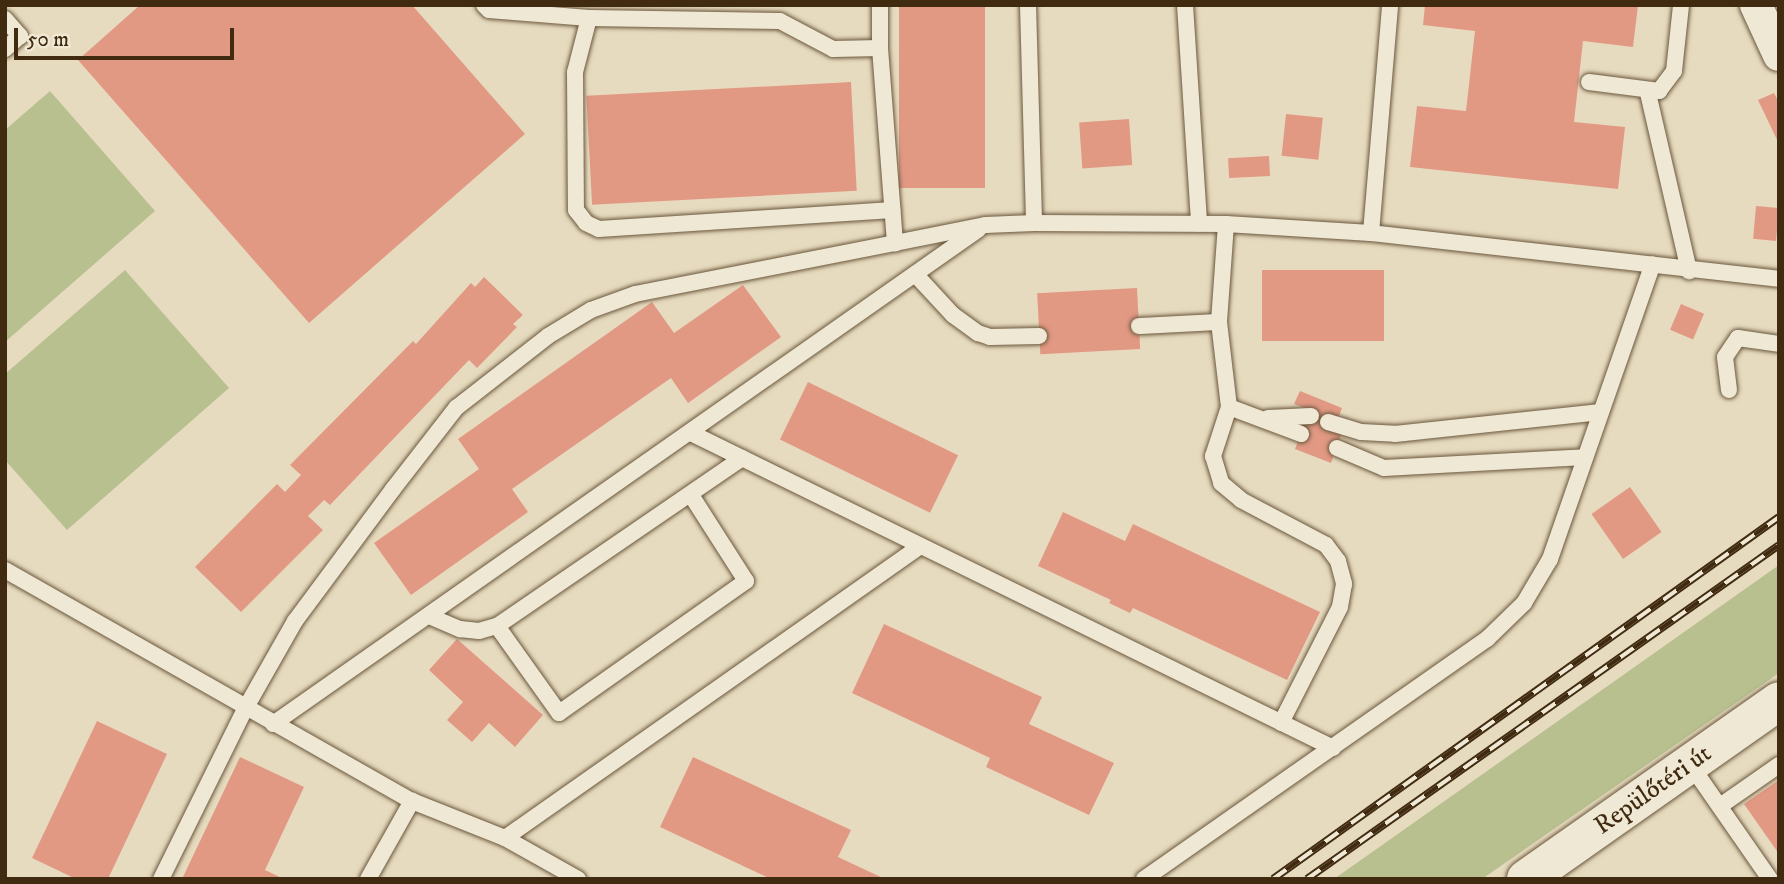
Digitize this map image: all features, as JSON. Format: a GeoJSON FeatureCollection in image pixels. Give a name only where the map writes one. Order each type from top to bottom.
{"type":"FeatureCollection","features":[{"type":"Feature","properties":{"kind":"street"},"geometry":{"type":"LineString","coordinates":[[1756,5],[1776,42]]}},
{"type":"Feature","properties":{"kind":"street","name":"Repülőtéri út"},"geometry":{"type":"LineString","coordinates":[[1526,879],[1779,701]]}},
{"type":"Feature","properties":{"kind":"lane"},"geometry":{"type":"LineString","coordinates":[[484,5],[489,10],[589,18],[780,21],[833,50],[880,48]]}},
{"type":"Feature","properties":{"kind":"lane"},"geometry":{"type":"LineString","coordinates":[[880,5],[880,48],[895,243]]}},
{"type":"Feature","properties":{"kind":"lane"},"geometry":{"type":"LineString","coordinates":[[1028,5],[1034,223]]}},
{"type":"Feature","properties":{"kind":"lane"},"geometry":{"type":"LineString","coordinates":[[1185,5],[1199,224]]}},
{"type":"Feature","properties":{"kind":"lane"},"geometry":{"type":"LineString","coordinates":[[1371,233],[1390,5]]}},
{"type":"Feature","properties":{"kind":"lane"},"geometry":{"type":"LineString","coordinates":[[1589,82],[1648,93],[1659,90],[1674,71],[1681,5]]}},
{"type":"Feature","properties":{"kind":"lane"},"geometry":{"type":"LineString","coordinates":[[589,18],[575,72],[576,210],[586,223],[599,229],[892,210]]}},
{"type":"Feature","properties":{"kind":"lane"},"geometry":{"type":"LineString","coordinates":[[5,19],[20,36],[5,49]]}},
{"type":"Feature","properties":{"kind":"lane"},"geometry":{"type":"LineString","coordinates":[[1648,93],[1689,271]]}},
{"type":"Feature","properties":{"kind":"lane"},"geometry":{"type":"LineString","coordinates":[[161,879],[245,709],[295,621],[456,408],[548,336],[591,310],[635,294],[985,225],[1034,223],[1226,223],[1371,233],[1653,264],[1689,271],[1779,279]]}},
{"type":"Feature","properties":{"kind":"lane"},"geometry":{"type":"LineString","coordinates":[[1226,223],[1219,322],[1229,407],[1213,456],[1221,483],[1241,500],[1326,545],[1338,561],[1344,584],[1340,607],[1282,723]]}},
{"type":"Feature","properties":{"kind":"lane"},"geometry":{"type":"LineString","coordinates":[[273,724],[693,433],[985,225]]}},
{"type":"Feature","properties":{"kind":"lane"},"geometry":{"type":"LineString","coordinates":[[1143,879],[1487,639],[1524,603],[1550,559],[1653,264]]}},
{"type":"Feature","properties":{"kind":"lane"},"geometry":{"type":"LineString","coordinates":[[915,274],[953,315],[978,333],[1011,338],[1039,336]]}},
{"type":"Feature","properties":{"kind":"lane"},"geometry":{"type":"LineString","coordinates":[[1139,326],[1219,322]]}},
{"type":"Feature","properties":{"kind":"lane"},"geometry":{"type":"LineString","coordinates":[[1729,390],[1725,357],[1738,338],[1779,344]]}},
{"type":"Feature","properties":{"kind":"lane"},"geometry":{"type":"LineString","coordinates":[[1229,407],[1301,434]]}},
{"type":"Feature","properties":{"kind":"lane"},"geometry":{"type":"LineString","coordinates":[[1328,422],[1372,433],[1601,412]]}},
{"type":"Feature","properties":{"kind":"lane"},"geometry":{"type":"LineString","coordinates":[[1260,419],[1311,416]]}},
{"type":"Feature","properties":{"kind":"lane"},"geometry":{"type":"LineString","coordinates":[[693,433],[919,547],[1333,748]]}},
{"type":"Feature","properties":{"kind":"lane"},"geometry":{"type":"LineString","coordinates":[[1363,459],[1372,433]]}},
{"type":"Feature","properties":{"kind":"lane"},"geometry":{"type":"LineString","coordinates":[[1337,448],[1384,468],[1585,457]]}},
{"type":"Feature","properties":{"kind":"lane"},"geometry":{"type":"LineString","coordinates":[[429,616],[460,629],[479,631],[497,626],[742,458]]}},
{"type":"Feature","properties":{"kind":"lane"},"geometry":{"type":"LineString","coordinates":[[497,626],[559,713],[747,581],[691,495]]}},
{"type":"Feature","properties":{"kind":"lane"},"geometry":{"type":"LineString","coordinates":[[505,838],[919,547]]}},
{"type":"Feature","properties":{"kind":"lane"},"geometry":{"type":"LineString","coordinates":[[5,570],[245,709],[412,801],[505,838],[579,879]]}},
{"type":"Feature","properties":{"kind":"lane"},"geometry":{"type":"LineString","coordinates":[[1690,764],[1770,879]]}},
{"type":"Feature","properties":{"kind":"lane"},"geometry":{"type":"LineString","coordinates":[[1720,806],[1779,765]]}},
{"type":"Feature","properties":{"kind":"lane"},"geometry":{"type":"LineString","coordinates":[[368,879],[412,801]]}},
{"type":"Feature","properties":{"kind":"green space"},"geometry":{"type":"Polygon","coordinates":[[[50,91],[155,211],[5,342],[5,130],[50,91]]]}},
{"type":"Feature","properties":{"kind":"green space"},"geometry":{"type":"Polygon","coordinates":[[[125,270],[229,388],[67,530],[5,460],[5,374],[125,270]]]}},
{"type":"Feature","properties":{"kind":"green space"},"geometry":{"type":"Polygon","coordinates":[[[1779,565],[1779,673],[1482,879],[1334,879],[1779,565]]]}},
{"type":"Feature","properties":{"kind":"building"},"geometry":{"type":"Polygon","coordinates":[[[140,5],[412,5],[525,134],[309,323],[78,60],[140,5]]]}},
{"type":"Feature","properties":{"kind":"building"},"geometry":{"type":"Polygon","coordinates":[[[899,5],[985,5],[985,188],[899,188],[899,5]]]}},
{"type":"Feature","properties":{"kind":"building"},"geometry":{"type":"Polygon","coordinates":[[[1425,5],[1638,5],[1633,47],[1583,41],[1574,122],[1625,127],[1618,189],[1410,167],[1417,106],[1466,111],[1475,31],[1423,25],[1425,5]]]}},
{"type":"Feature","properties":{"kind":"building"},"geometry":{"type":"Polygon","coordinates":[[[851,82],[857,191],[592,205],[586,96],[851,82]]]}},
{"type":"Feature","properties":{"kind":"building"},"geometry":{"type":"Polygon","coordinates":[[[1774,93],[1779,103],[1779,144],[1758,100],[1774,93]]]}},
{"type":"Feature","properties":{"kind":"building"},"geometry":{"type":"Polygon","coordinates":[[[1286,114],[1323,118],[1318,160],[1282,156],[1286,114]]]}},
{"type":"Feature","properties":{"kind":"building"},"geometry":{"type":"Polygon","coordinates":[[[1129,119],[1132,165],[1082,168],[1079,122],[1129,119]]]}},
{"type":"Feature","properties":{"kind":"building"},"geometry":{"type":"Polygon","coordinates":[[[1269,156],[1270,176],[1229,178],[1228,158],[1269,156]]]}},
{"type":"Feature","properties":{"kind":"building"},"geometry":{"type":"Polygon","coordinates":[[[1756,206],[1779,208],[1776,241],[1753,239],[1756,206]]]}},
{"type":"Feature","properties":{"kind":"building"},"geometry":{"type":"Polygon","coordinates":[[[1262,270],[1384,270],[1384,341],[1262,341],[1262,270]]]}},
{"type":"Feature","properties":{"kind":"building"},"geometry":{"type":"Polygon","coordinates":[[[484,277],[523,315],[513,324],[517,327],[477,368],[469,360],[330,505],[324,500],[308,516],[323,530],[241,612],[195,567],[277,484],[285,492],[301,475],[290,465],[413,341],[416,344],[471,283],[475,287],[484,277]]]}},
{"type":"Feature","properties":{"kind":"building"},"geometry":{"type":"Polygon","coordinates":[[[743,285],[781,337],[688,403],[671,378],[512,489],[528,512],[411,595],[374,543],[479,469],[458,439],[652,302],[674,333],[743,285]]]}},
{"type":"Feature","properties":{"kind":"building"},"geometry":{"type":"Polygon","coordinates":[[[1137,288],[1140,349],[1040,354],[1037,293],[1137,288]]]}},
{"type":"Feature","properties":{"kind":"building"},"geometry":{"type":"Polygon","coordinates":[[[1681,304],[1704,314],[1693,340],[1670,330],[1681,304]]]}},
{"type":"Feature","properties":{"kind":"building"},"geometry":{"type":"Polygon","coordinates":[[[808,382],[958,455],[930,513],[780,440],[808,382]]]}},
{"type":"Feature","properties":{"kind":"building"},"geometry":{"type":"Polygon","coordinates":[[[1300,391],[1342,408],[1337,421],[1342,433],[1331,463],[1295,449],[1307,420],[1316,412],[1294,404],[1300,391]]]}},
{"type":"Feature","properties":{"kind":"building"},"geometry":{"type":"Polygon","coordinates":[[[1630,487],[1662,532],[1623,559],[1591,514],[1630,487]]]}},
{"type":"Feature","properties":{"kind":"building"},"geometry":{"type":"Polygon","coordinates":[[[1063,512],[1125,541],[1133,524],[1320,612],[1287,680],[1133,608],[1130,613],[1109,603],[1111,600],[1038,566],[1063,512]]]}},
{"type":"Feature","properties":{"kind":"building"},"geometry":{"type":"Polygon","coordinates":[[[884,624],[1042,697],[1029,724],[1114,763],[1089,815],[986,767],[990,758],[852,693],[884,624]]]}},
{"type":"Feature","properties":{"kind":"building"},"geometry":{"type":"Polygon","coordinates":[[[457,639],[543,715],[515,747],[489,723],[472,742],[447,720],[463,702],[429,670],[457,639]]]}},
{"type":"Feature","properties":{"kind":"building"},"geometry":{"type":"Polygon","coordinates":[[[97,721],[167,754],[108,879],[76,879],[32,858],[97,721]]]}},
{"type":"Feature","properties":{"kind":"building"},"geometry":{"type":"Polygon","coordinates":[[[240,757],[304,787],[265,870],[284,879],[182,879],[240,757]]]}},
{"type":"Feature","properties":{"kind":"building"},"geometry":{"type":"Polygon","coordinates":[[[693,757],[851,830],[838,857],[885,879],[771,879],[660,827],[693,757]]]}},
{"type":"Feature","properties":{"kind":"building"},"geometry":{"type":"Polygon","coordinates":[[[1779,780],[1779,854],[1744,804],[1779,780]]]}},
{"type":"Feature","properties":{"kind":"railway"},"geometry":{"type":"LineString","coordinates":[[1273,879],[1779,517]]}},
{"type":"Feature","properties":{"kind":"railway"},"geometry":{"type":"LineString","coordinates":[[1307,879],[1779,545]]}}]}
